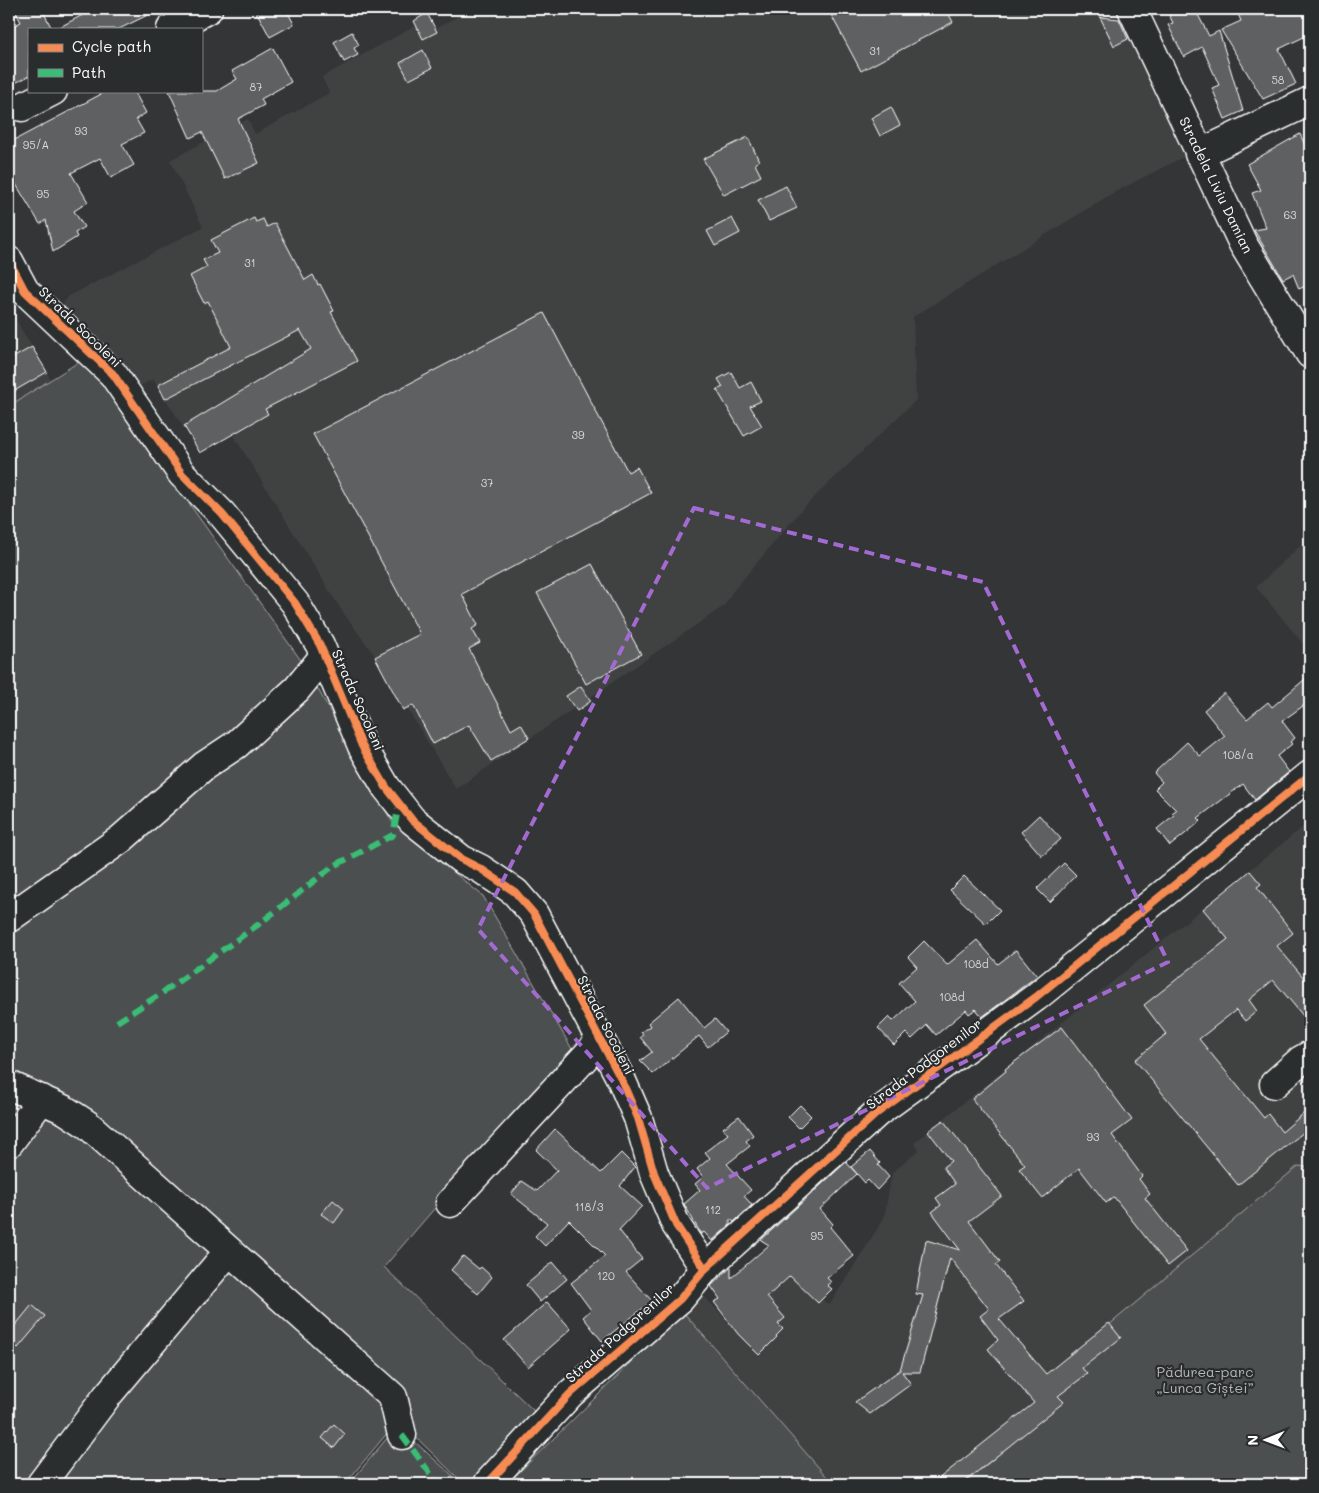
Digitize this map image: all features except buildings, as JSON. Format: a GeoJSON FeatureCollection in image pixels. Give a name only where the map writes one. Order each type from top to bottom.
{"type":"FeatureCollection","features":[{"type":"Feature","properties":{"kind":"street"},"geometry":{"type":"LineString","coordinates":[[173,28],[208,9]]}},
{"type":"Feature","properties":{"kind":"street","name":"Stradela Liviu Damian"},"geometry":{"type":"LineString","coordinates":[[1132,9],[1243,244],[1310,354]]}},
{"type":"Feature","properties":{"kind":"street"},"geometry":{"type":"LineString","coordinates":[[22,107],[51,92]]}},
{"type":"Feature","properties":{"kind":"street"},"geometry":{"type":"LineString","coordinates":[[1199,154],[1310,101]]}},
{"type":"Feature","properties":{"kind":"street","name":"Strada Socoleni"},"geometry":{"type":"LineString","coordinates":[[9,261],[25,291],[112,374],[182,474],[222,514],[278,580],[309,623],[362,746],[386,787],[412,820],[461,859],[481,869],[515,892],[534,914],[638,1118],[654,1173],[676,1225],[705,1269]]}},
{"type":"Feature","properties":{"kind":"street"},"geometry":{"type":"LineString","coordinates":[[9,918],[114,844],[204,766],[236,744],[297,689],[324,656]]}},
{"type":"Feature","properties":{"kind":"street","name":"Strada Podgorenilor"},"geometry":{"type":"LineString","coordinates":[[489,1482],[570,1394],[680,1299],[705,1269],[877,1113],[1036,997],[1310,775]]}},
{"type":"Feature","properties":{"kind":"street"},"geometry":{"type":"LineString","coordinates":[[450,1203],[600,1041]]}},
{"type":"Feature","properties":{"kind":"street"},"geometry":{"type":"LineString","coordinates":[[1274,1084],[1301,1060],[1310,1055]]}},
{"type":"Feature","properties":{"kind":"street"},"geometry":{"type":"LineString","coordinates":[[9,1085],[65,1110],[88,1125],[392,1397],[402,1435]]}},
{"type":"Feature","properties":{"kind":"street"},"geometry":{"type":"LineString","coordinates":[[9,1143],[42,1099]]}},
{"type":"Feature","properties":{"kind":"street"},"geometry":{"type":"LineString","coordinates":[[41,1484],[106,1396],[229,1251]]}},
{"type":"Feature","properties":{"kind":"highlighted area"},"geometry":{"type":"Polygon","coordinates":[[[694,508],[983,582],[1168,962],[707,1188],[478,929],[694,508]]]}},
{"type":"Feature","properties":{"kind":"shaded area"},"geometry":{"type":"Polygon","coordinates":[[[472,9],[1097,9],[1100,18],[1121,21],[1189,154],[1113,193],[913,317],[916,400],[803,508],[733,591],[724,606],[456,789],[376,657],[342,611],[232,433],[198,450],[153,379],[135,389],[65,311],[63,303],[69,296],[203,227],[170,160],[248,119],[255,134],[329,93],[322,77],[417,25],[423,35],[472,9]]]}},
{"type":"Feature","properties":{"kind":"shaded area"},"geometry":{"type":"Polygon","coordinates":[[[9,308],[51,380],[9,406],[9,308]]]}},
{"type":"Feature","properties":{"kind":"shaded area"},"geometry":{"type":"Polygon","coordinates":[[[1310,537],[1310,652],[1256,587],[1310,537]]]}},
{"type":"Feature","properties":{"kind":"shaded area"},"geometry":{"type":"Polygon","coordinates":[[[1310,821],[1310,1163],[1306,1167],[1298,1166],[1061,1401],[964,1484],[833,1484],[683,1312],[702,1294],[758,1355],[783,1330],[779,1324],[783,1317],[763,1291],[791,1268],[829,1306],[884,1218],[892,1173],[919,1150],[914,1143],[1310,821]]]}},
{"type":"Feature","properties":{"kind":"green space"},"geometry":{"type":"Polygon","coordinates":[[[85,358],[305,666],[392,822],[483,896],[572,1049],[384,1267],[534,1411],[483,1477],[464,1484],[398,1420],[345,1484],[9,1484],[9,406],[85,358]]]}},
{"type":"Feature","properties":{"kind":"green space","name":"Pădurea-parc „Lunca Gîștei”"},"geometry":{"type":"Polygon","coordinates":[[[1298,1166],[1306,1167],[1303,1169],[1310,1176],[1310,1484],[964,1484],[1061,1401],[1045,1379],[1298,1166]]]}},
{"type":"Feature","properties":{"kind":"green space"},"geometry":{"type":"Polygon","coordinates":[[[683,1312],[833,1484],[507,1484],[683,1312]]]}},
{"type":"Feature","properties":{"kind":"green space"},"geometry":{"type":"Polygon","coordinates":[[[397,1426],[462,1484],[349,1484],[397,1426]]]}},
{"type":"Feature","properties":{"kind":"marked path"},"geometry":{"type":"LineString","coordinates":[[117,1022],[162,993],[259,924],[332,867],[393,835],[399,804]]}},
{"type":"Feature","properties":{"kind":"marked path"},"geometry":{"type":"LineString","coordinates":[[402,1435],[438,1484]]}},
{"type":"Feature","properties":{"kind":"cycle path"},"geometry":{"type":"LineString","coordinates":[[9,261],[25,291],[113,374],[182,474],[222,514],[295,603],[320,645],[362,746],[386,787],[412,820],[461,859],[481,869],[515,892],[534,914],[621,1079],[638,1118],[654,1173],[676,1225],[705,1269]]}},
{"type":"Feature","properties":{"kind":"cycle path"},"geometry":{"type":"LineString","coordinates":[[489,1482],[570,1394],[680,1299],[705,1269],[877,1113],[1036,997],[1310,775]]}}]}
